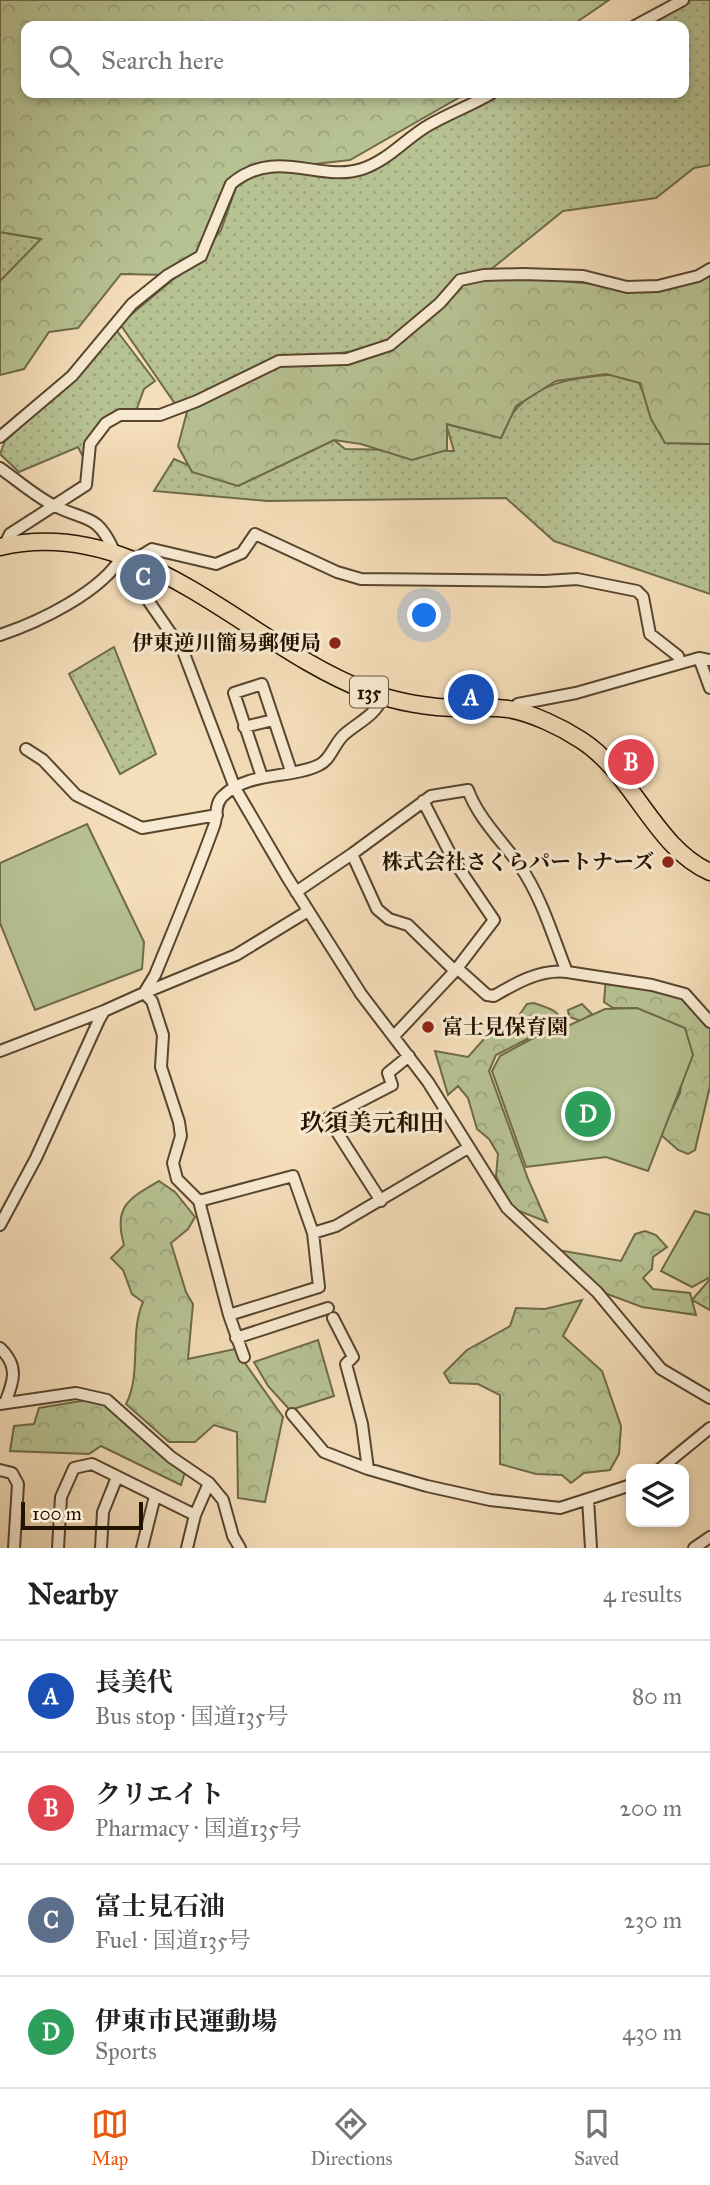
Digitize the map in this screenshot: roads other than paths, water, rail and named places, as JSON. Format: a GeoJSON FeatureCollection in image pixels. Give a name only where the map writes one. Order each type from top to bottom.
{"type":"FeatureCollection","features":[{"type":"Feature","properties":{"kind":"highway","name":"135"},"geometry":{"type":"LineString","coordinates":[[2,547],[68,544],[123,555],[325,670],[383,697],[458,708],[511,709],[564,730],[584,742],[632,790],[687,859],[710,872]]}},
{"type":"Feature","properties":{"kind":"street"},"geometry":{"type":"LineString","coordinates":[[644,21],[683,0]]}},
{"type":"Feature","properties":{"kind":"street"},"geometry":{"type":"LineString","coordinates":[[0,437],[72,376],[111,325],[132,304],[168,275],[201,256],[231,184],[240,176],[272,166],[360,170],[399,150],[427,126],[484,98]]}},
{"type":"Feature","properties":{"kind":"street"},"geometry":{"type":"LineString","coordinates":[[2,547],[10,534],[86,485],[90,444],[106,423],[120,415],[160,415],[197,401],[279,361],[347,359],[390,345],[440,303],[460,280],[484,275],[571,275],[639,287],[698,276],[710,269]]}},
{"type":"Feature","properties":{"kind":"street"},"geometry":{"type":"LineString","coordinates":[[1,467],[53,506],[95,522],[123,555],[123,564],[183,651],[235,788],[296,892],[361,994],[409,1056],[507,1208],[597,1292],[661,1369],[710,1398]]}},
{"type":"Feature","properties":{"kind":"street"},"geometry":{"type":"LineString","coordinates":[[123,555],[152,549],[216,564],[242,553],[256,534],[337,572],[361,579],[577,579],[637,591],[643,597],[650,634],[678,656],[680,663]]}},
{"type":"Feature","properties":{"kind":"street"},"geometry":{"type":"LineString","coordinates":[[0,635],[40,621],[115,570],[123,555]]}},
{"type":"Feature","properties":{"kind":"street"},"geometry":{"type":"LineString","coordinates":[[511,709],[518,704],[576,693],[680,663],[704,659],[710,688]]}},
{"type":"Feature","properties":{"kind":"street"},"geometry":{"type":"LineString","coordinates":[[262,777],[234,693],[262,684],[291,771]]}},
{"type":"Feature","properties":{"kind":"street"},"geometry":{"type":"LineString","coordinates":[[144,993],[155,975],[216,815],[217,804],[223,796],[262,777],[318,766],[328,758],[346,733],[376,712],[383,697]]}},
{"type":"Feature","properties":{"kind":"street"},"geometry":{"type":"LineString","coordinates":[[244,727],[273,720]]}},
{"type":"Feature","properties":{"kind":"street"},"geometry":{"type":"LineString","coordinates":[[26,749],[43,760],[76,794],[142,828],[216,815]]}},
{"type":"Feature","properties":{"kind":"street"},"geometry":{"type":"LineString","coordinates":[[296,892],[431,796],[467,790],[478,811],[521,867],[536,893],[567,972]]}},
{"type":"Feature","properties":{"kind":"street"},"geometry":{"type":"LineString","coordinates":[[394,1036],[456,969],[494,920],[454,862],[423,801]]}},
{"type":"Feature","properties":{"kind":"street"},"geometry":{"type":"LineString","coordinates":[[352,854],[377,909],[389,919],[408,925],[487,995],[494,996],[539,974],[567,972],[652,985],[685,994],[710,1022]]}},
{"type":"Feature","properties":{"kind":"street"},"geometry":{"type":"LineString","coordinates":[[0,1051],[104,1011],[236,955],[308,911]]}},
{"type":"Feature","properties":{"kind":"street"},"geometry":{"type":"LineString","coordinates":[[144,993],[152,1001],[163,1035],[161,1067],[179,1122],[181,1136],[173,1163],[177,1179],[199,1201],[229,1315],[244,1357]]}},
{"type":"Feature","properties":{"kind":"street"},"geometry":{"type":"LineString","coordinates":[[1,1221],[36,1158],[104,1011]]}},
{"type":"Feature","properties":{"kind":"street"},"geometry":{"type":"LineString","coordinates":[[381,1201],[328,1118],[392,1085],[388,1073],[409,1056]]}},
{"type":"Feature","properties":{"kind":"street"},"geometry":{"type":"LineString","coordinates":[[313,1233],[336,1226],[468,1148]]}},
{"type":"Feature","properties":{"kind":"street"},"geometry":{"type":"LineString","coordinates":[[199,1201],[293,1176],[313,1233],[319,1287],[229,1315]]}},
{"type":"Feature","properties":{"kind":"street"},"geometry":{"type":"LineString","coordinates":[[236,1338],[330,1313],[353,1357],[346,1364],[362,1424],[368,1469]]}},
{"type":"Feature","properties":{"kind":"street"},"geometry":{"type":"LineString","coordinates":[[0,1348],[13,1364],[14,1371],[14,1379],[3,1404]]}},
{"type":"Feature","properties":{"kind":"street"},"geometry":{"type":"LineString","coordinates":[[3,1404],[76,1393],[107,1400],[171,1457],[209,1483],[223,1500],[233,1536],[240,1548]]}},
{"type":"Feature","properties":{"kind":"street"},"geometry":{"type":"LineString","coordinates":[[292,1414],[324,1452],[368,1469],[490,1500],[560,1508],[626,1487]]}},
{"type":"Feature","properties":{"kind":"street"},"geometry":{"type":"LineString","coordinates":[[666,1464],[710,1428]]}},
{"type":"Feature","properties":{"kind":"street"},"geometry":{"type":"LineString","coordinates":[[58,1548],[61,1497],[74,1468],[92,1464],[195,1516]]}},
{"type":"Feature","properties":{"kind":"street"},"geometry":{"type":"LineString","coordinates":[[0,1470],[12,1473],[19,1484],[14,1548]]}},
{"type":"Feature","properties":{"kind":"street"},"geometry":{"type":"LineString","coordinates":[[101,1548],[103,1512],[117,1477]]}},
{"type":"Feature","properties":{"kind":"street"},"geometry":{"type":"LineString","coordinates":[[187,1548],[195,1516],[209,1483]]}},
{"type":"Feature","properties":{"kind":"street"},"geometry":{"type":"LineString","coordinates":[[142,1548],[155,1496]]}},
{"type":"Feature","properties":{"kind":"street"},"geometry":{"type":"LineString","coordinates":[[588,1499],[591,1548]]}},
{"type":"Feature","properties":{"kind":"street"},"geometry":{"type":"LineString","coordinates":[[694,1548],[710,1537]]}},
{"type":"Feature","properties":{"kind":"place","name":"富士見石油"},"geometry":{"type":"Point","coordinates":[143,577]}},
{"type":"Feature","properties":{"kind":"place","name":"伊東逆川簡易郵便局"},"geometry":{"type":"Point","coordinates":[335,643]}},
{"type":"Feature","properties":{"kind":"place","name":"長美代"},"geometry":{"type":"Point","coordinates":[471,697]}},
{"type":"Feature","properties":{"kind":"place","name":"クリエイト"},"geometry":{"type":"Point","coordinates":[631,762]}},
{"type":"Feature","properties":{"kind":"place","name":"株式会社さくらパートナーズ"},"geometry":{"type":"Point","coordinates":[668,862]}},
{"type":"Feature","properties":{"kind":"place","name":"富士見保育園"},"geometry":{"type":"Point","coordinates":[428,1027]}},
{"type":"Feature","properties":{"kind":"place","name":"伊東市民運動場"},"geometry":{"type":"Point","coordinates":[588,1114]}},
{"type":"Feature","properties":{"kind":"district","name":"玖須美元和田"},"geometry":{"type":"Point","coordinates":[372,1123]}}]}
